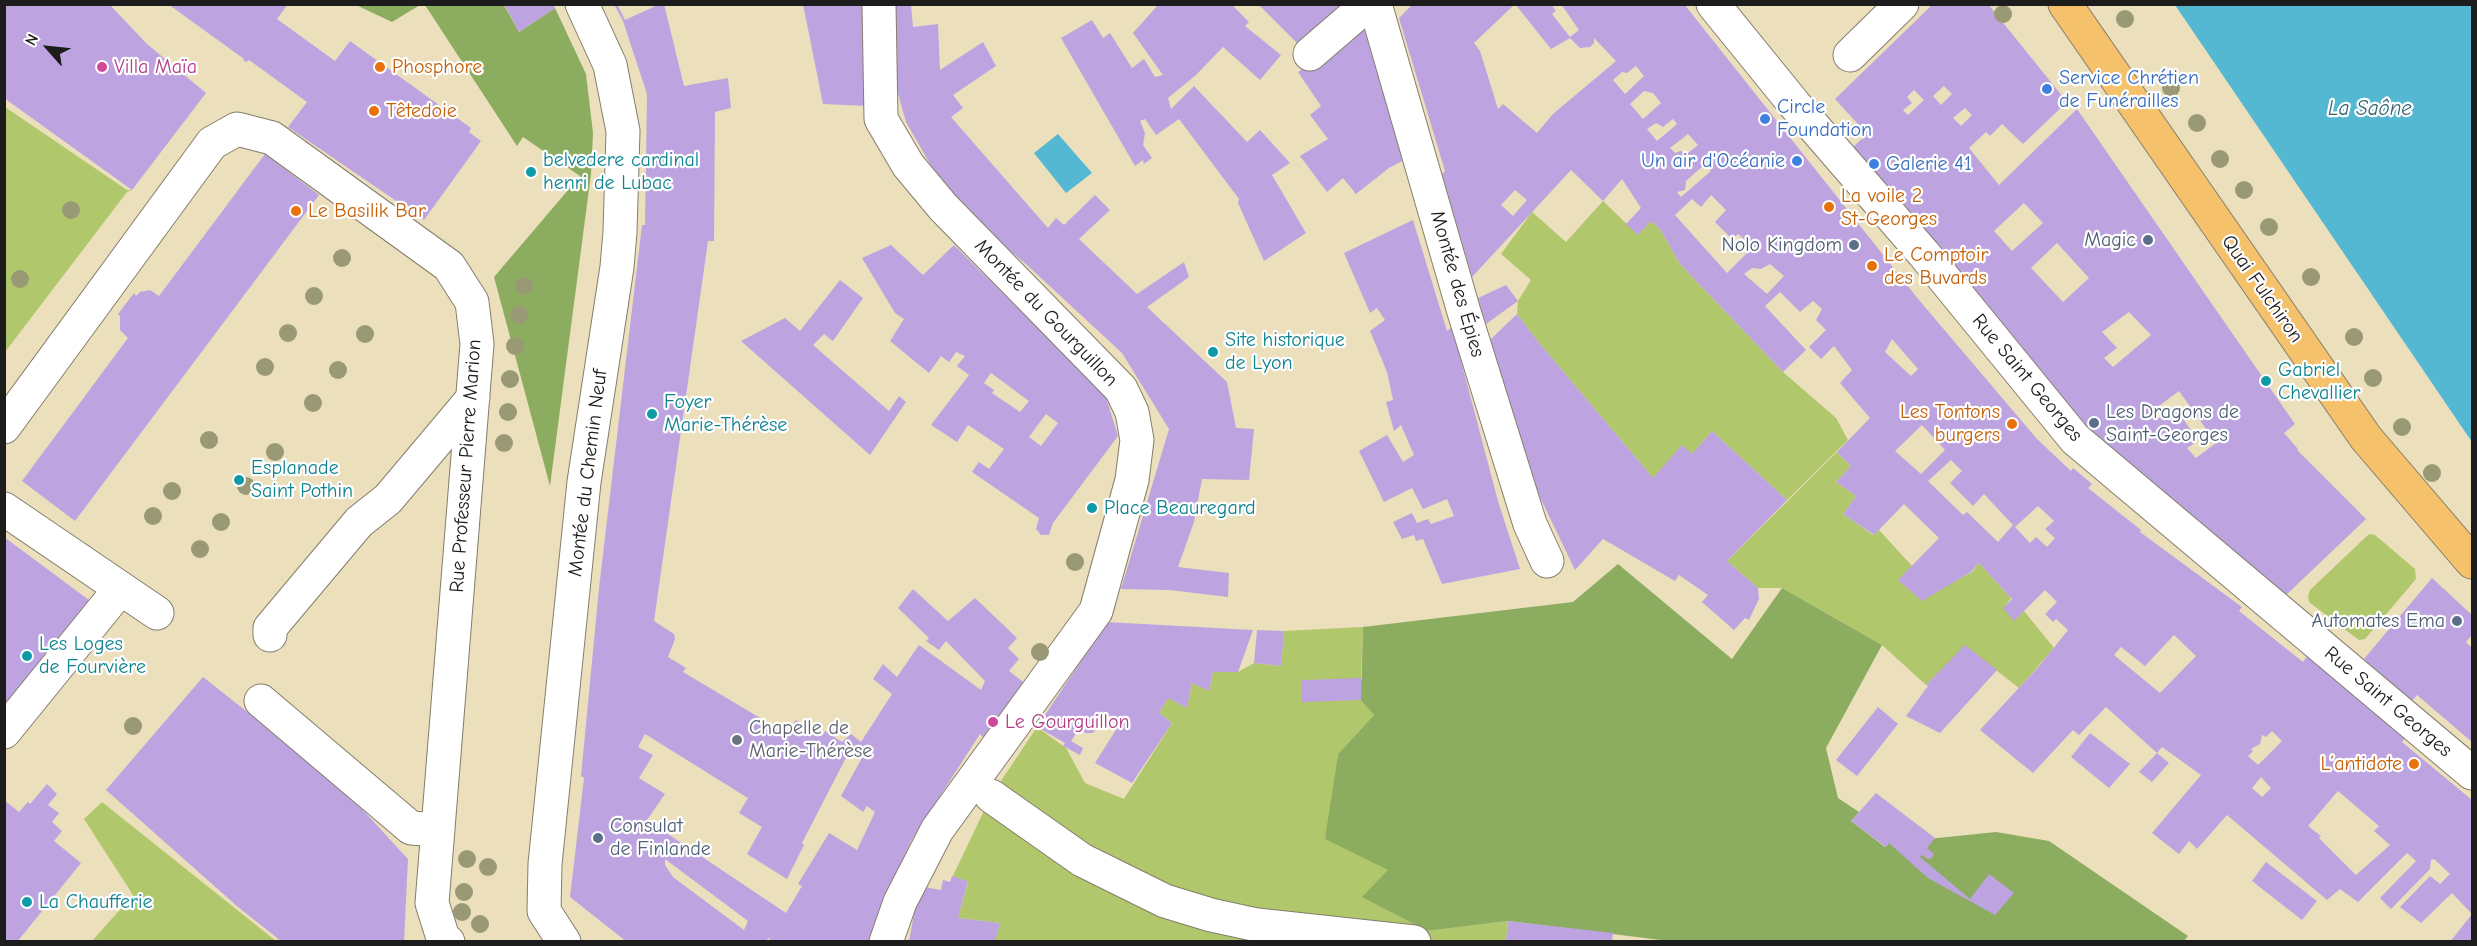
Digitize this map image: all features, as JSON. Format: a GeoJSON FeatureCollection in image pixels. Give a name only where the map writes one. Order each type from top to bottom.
{"type":"FeatureCollection","features":[{"type":"Feature","properties":{"kind":"main road","name":"Quai Fulchiron"},"geometry":{"type":"LineString","coordinates":[[2064,4],[2366,438],[2472,562]]}},
{"type":"Feature","properties":{"kind":"street","name":"Montée du Chemin Neuf"},"geometry":{"type":"LineString","coordinates":[[558,939],[544,911],[548,825],[584,482],[620,232],[623,131],[610,65],[582,4]]}},
{"type":"Feature","properties":{"kind":"street","name":"Montée du Gourguillon"},"geometry":{"type":"LineString","coordinates":[[879,4],[881,119],[892,138],[908,165],[943,207],[1121,389],[1132,412],[1137,440],[1132,480],[1096,611],[937,830],[900,902],[886,942]]}},
{"type":"Feature","properties":{"kind":"street"},"geometry":{"type":"LineString","coordinates":[[1310,54],[1368,4]]}},
{"type":"Feature","properties":{"kind":"street","name":"Montée des Épies"},"geometry":{"type":"LineString","coordinates":[[1376,4],[1485,379],[1530,525],[1547,561]]}},
{"type":"Feature","properties":{"kind":"street","name":"Rue Saint Georges"},"geometry":{"type":"LineString","coordinates":[[1713,4],[1795,105],[1924,254],[2075,439],[2472,773]]}},
{"type":"Feature","properties":{"kind":"street"},"geometry":{"type":"LineString","coordinates":[[1850,55],[1902,4]]}},
{"type":"Feature","properties":{"kind":"street","name":"Rue Professeur Pierre Marion"},"geometry":{"type":"LineString","coordinates":[[4,427],[212,143],[237,129],[272,138],[450,266],[472,302],[477,344],[432,903],[443,938],[448,942]]}},
{"type":"Feature","properties":{"kind":"street"},"geometry":{"type":"LineString","coordinates":[[270,634],[270,628],[359,522],[388,499],[473,398]]}},
{"type":"Feature","properties":{"kind":"street"},"geometry":{"type":"LineString","coordinates":[[4,509],[157,614]]}},
{"type":"Feature","properties":{"kind":"street"},"geometry":{"type":"LineString","coordinates":[[4,732],[120,589]]}},
{"type":"Feature","properties":{"kind":"street"},"geometry":{"type":"LineString","coordinates":[[261,701],[411,828],[438,830]]}},
{"type":"Feature","properties":{"kind":"street"},"geometry":{"type":"LineString","coordinates":[[991,796],[1082,860],[1165,901],[1257,926],[1389,937],[1414,942]]}},
{"type":"Feature","properties":{"kind":"green space"},"geometry":{"type":"Polygon","coordinates":[[[487,4],[489,6],[504,5],[519,32],[555,8],[586,74],[593,133],[591,174],[550,486],[494,277],[580,176],[523,137],[517,146],[425,5],[487,4]]]}},
{"type":"Feature","properties":{"kind":"green space"},"geometry":{"type":"Polygon","coordinates":[[[356,5],[420,5],[392,22],[356,5]]]}},
{"type":"Feature","properties":{"kind":"green space"},"geometry":{"type":"Polygon","coordinates":[[[5,107],[127,190],[132,190],[127,192],[5,352],[5,107]]]}},
{"type":"Feature","properties":{"kind":"green space"},"geometry":{"type":"Polygon","coordinates":[[[1603,201],[1638,235],[1651,221],[1660,229],[1680,264],[1783,372],[1836,418],[1848,440],[1787,500],[1712,431],[1692,454],[1682,446],[1653,478],[1517,314],[1518,301],[1531,280],[1501,254],[1532,212],[1566,242],[1603,201]]]}},
{"type":"Feature","properties":{"kind":"green space"},"geometry":{"type":"Polygon","coordinates":[[[1837,452],[1851,466],[1836,482],[1856,496],[1843,514],[1873,535],[1879,530],[1912,566],[1925,597],[1972,572],[1979,563],[2011,598],[2004,608],[2014,620],[2024,611],[2054,648],[2019,688],[1965,646],[1926,685],[1882,645],[1782,588],[1758,588],[1727,561],[1837,452]]]}},
{"type":"Feature","properties":{"kind":"green space"},"geometry":{"type":"Polygon","coordinates":[[[2369,534],[2375,535],[2415,569],[2416,579],[2365,639],[2359,640],[2309,602],[2308,596],[2310,590],[2369,534]]]}},
{"type":"Feature","properties":{"kind":"green space"},"geometry":{"type":"Polygon","coordinates":[[[1618,564],[1732,659],[1782,588],[1882,645],[1826,748],[1838,798],[1859,812],[1851,821],[1885,847],[1889,843],[1996,832],[2049,841],[2188,936],[2183,942],[1677,942],[1508,921],[1427,931],[1362,897],[1388,870],[1325,839],[1338,754],[1374,715],[1361,700],[1363,627],[1573,602],[1618,564]]]}},
{"type":"Feature","properties":{"kind":"green space"},"geometry":{"type":"Polygon","coordinates":[[[1363,627],[1361,678],[1374,715],[1338,754],[1326,839],[1389,870],[1363,897],[1427,931],[1508,921],[1506,942],[995,941],[1000,923],[958,918],[968,882],[950,882],[991,796],[1037,727],[1066,748],[1085,783],[1124,799],[1172,723],[1159,713],[1168,698],[1187,708],[1192,683],[1209,691],[1213,672],[1238,672],[1254,663],[1281,666],[1284,631],[1363,627]]]}},
{"type":"Feature","properties":{"kind":"green space"},"geometry":{"type":"Polygon","coordinates":[[[102,802],[276,941],[92,941],[133,895],[84,819],[102,802]]]}},
{"type":"Feature","properties":{"kind":"water","name":"La Saône"},"geometry":{"type":"Polygon","coordinates":[[[2175,5],[2472,5],[2472,442],[2175,5]]]}},
{"type":"Feature","properties":{"kind":"water"},"geometry":{"type":"Polygon","coordinates":[[[1058,134],[1092,173],[1066,193],[1034,153],[1058,134]]]}},
{"type":"Feature","properties":{"kind":"building"},"geometry":{"type":"Polygon","coordinates":[[[4,4],[109,4],[147,44],[206,93],[132,190],[4,98],[4,4]]]}},
{"type":"Feature","properties":{"kind":"building","name":"Têtedoie"},"geometry":{"type":"Polygon","coordinates":[[[168,4],[288,4],[277,19],[335,61],[350,41],[471,128],[469,132],[481,141],[424,220],[288,127],[307,102],[249,60],[246,62],[243,60],[168,4]]]}},
{"type":"Feature","properties":{"kind":"building"},"geometry":{"type":"Polygon","coordinates":[[[504,4],[553,4],[555,8],[519,32],[504,4]]]}},
{"type":"Feature","properties":{"kind":"building"},"geometry":{"type":"Polygon","coordinates":[[[614,4],[617,4],[625,20],[664,4],[684,86],[728,78],[731,108],[715,112],[714,241],[708,241],[654,621],[674,634],[675,639],[668,657],[686,668],[683,672],[787,734],[796,720],[822,736],[825,731],[842,742],[851,734],[861,742],[892,694],[873,679],[883,664],[897,677],[919,645],[981,690],[985,681],[946,641],[939,650],[926,641],[929,638],[898,608],[913,589],[948,621],[975,598],[1017,638],[1008,648],[1019,659],[1009,671],[1027,685],[985,739],[980,734],[911,841],[885,900],[871,942],[773,942],[768,938],[766,942],[627,942],[570,897],[584,778],[581,776],[599,588],[642,225],[645,225],[647,94],[623,21],[614,4]],[[645,734],[638,747],[653,755],[639,778],[665,794],[647,820],[786,913],[802,886],[798,884],[829,833],[857,850],[875,812],[867,806],[863,812],[841,796],[863,756],[851,748],[802,843],[804,845],[787,879],[747,854],[762,827],[739,813],[748,798],[645,734]],[[665,859],[665,865],[673,877],[744,930],[748,921],[665,859]]]}},
{"type":"Feature","properties":{"kind":"building"},"geometry":{"type":"Polygon","coordinates":[[[803,4],[870,4],[868,106],[823,104],[803,4]]]}},
{"type":"Feature","properties":{"kind":"building"},"geometry":{"type":"Polygon","coordinates":[[[890,4],[911,4],[913,27],[938,24],[940,70],[983,42],[996,66],[953,95],[963,108],[951,117],[1048,228],[1056,218],[1064,225],[1095,195],[1110,210],[1079,239],[1137,294],[1184,262],[1189,277],[1147,307],[1227,382],[1236,428],[1254,429],[1249,480],[1202,479],[1194,522],[1178,567],[1229,573],[1228,597],[1170,590],[1121,589],[1169,429],[1122,353],[1027,265],[969,217],[941,183],[906,122],[897,90],[890,4]]]}},
{"type":"Feature","properties":{"kind":"building"},"geometry":{"type":"Polygon","coordinates":[[[1258,4],[1349,4],[1302,48],[1258,4]]]}},
{"type":"Feature","properties":{"kind":"building"},"geometry":{"type":"Polygon","coordinates":[[[1413,4],[1515,4],[1551,4],[1556,11],[1552,14],[1570,37],[1579,30],[1561,4],[1684,4],[1919,300],[2037,439],[2071,471],[2073,468],[2092,484],[2088,488],[2141,530],[2140,532],[2242,607],[2239,611],[2303,662],[2311,651],[2406,737],[2402,742],[2472,800],[2472,914],[2452,893],[2421,923],[2400,907],[2430,876],[2440,884],[2450,874],[2434,859],[2431,860],[2430,869],[2391,909],[2380,898],[2416,861],[2407,853],[2358,902],[2340,889],[2327,900],[2227,815],[2197,849],[2189,841],[2179,854],[2152,833],[2201,775],[2162,747],[2157,753],[2106,707],[2079,735],[2073,730],[2033,773],[1980,730],[2040,665],[2068,630],[2056,619],[2053,622],[2045,614],[2057,602],[2045,590],[2014,621],[2003,608],[2012,599],[1979,563],[1971,572],[1922,601],[1898,580],[1939,538],[1904,504],[1874,535],[1843,514],[1856,496],[1836,482],[1851,466],[1837,452],[1870,418],[1840,383],[1852,370],[1834,346],[1821,359],[1809,347],[1826,330],[1816,320],[1822,309],[1813,301],[1800,312],[1780,292],[1765,306],[1806,350],[1783,372],[1680,264],[1660,229],[1651,221],[1638,235],[1626,224],[1641,208],[1622,179],[1603,201],[1571,170],[1472,277],[1442,174],[1445,171],[1399,18],[1413,4]],[[1515,4],[1474,43],[1480,51],[1498,109],[1503,104],[1537,133],[1553,114],[1616,61],[1594,38],[1594,43],[1590,47],[1580,48],[1570,38],[1551,49],[1515,4]],[[1636,66],[1627,73],[1622,72],[1613,80],[1625,94],[1644,76],[1636,66]],[[1644,91],[1630,104],[1643,119],[1661,103],[1653,93],[1644,91]],[[1673,119],[1663,127],[1656,123],[1647,129],[1657,141],[1677,124],[1673,119]],[[1688,134],[1670,148],[1675,153],[1680,151],[1688,153],[1698,145],[1688,134]],[[1705,164],[1686,181],[1685,190],[1677,192],[1681,197],[1711,171],[1705,164]],[[1515,190],[1501,205],[1513,216],[1527,200],[1515,190]],[[1711,195],[1701,207],[1692,199],[1675,215],[1727,273],[1750,250],[1752,253],[1756,249],[1738,234],[1732,239],[1715,222],[1726,210],[1711,195]],[[1770,264],[1761,269],[1752,268],[1744,274],[1767,294],[1784,276],[1770,264]],[[1892,339],[1885,352],[1911,376],[1918,369],[1892,339]],[[1922,425],[1895,451],[1921,474],[1945,450],[1922,425]],[[1951,460],[1928,481],[1963,515],[1967,512],[1998,542],[2013,525],[1984,494],[1973,506],[1950,483],[1962,471],[1951,460]],[[2038,506],[2015,527],[2030,543],[2036,537],[2047,547],[2055,538],[2045,529],[2054,521],[2038,506]],[[2174,635],[2145,666],[2121,647],[2114,655],[2160,693],[2196,656],[2174,635]],[[2272,731],[2266,737],[2262,735],[2260,744],[2251,749],[2253,751],[2248,756],[2258,765],[2282,741],[2272,731]],[[2261,777],[2252,788],[2262,797],[2271,788],[2261,777]],[[2338,791],[2308,826],[2321,836],[2319,838],[2356,875],[2390,845],[2374,831],[2379,826],[2338,791]]]}},
{"type":"Feature","properties":{"kind":"building"},"geometry":{"type":"Polygon","coordinates":[[[1933,4],[1988,4],[2067,102],[2023,144],[2002,124],[1990,136],[1986,132],[1969,148],[1999,185],[2077,109],[2295,424],[2284,433],[2297,450],[2366,519],[2285,596],[2089,432],[1851,149],[1867,134],[1835,99],[1933,4]],[[1944,86],[1933,96],[1941,105],[1952,94],[1944,86]],[[1914,90],[1907,97],[1912,103],[1903,110],[1908,115],[1924,100],[1914,90]],[[1965,108],[1953,118],[1961,126],[1972,115],[1965,108]],[[2024,203],[1994,231],[2012,251],[2043,223],[2024,203]],[[2057,243],[2031,268],[2063,302],[2089,278],[2057,243]],[[2129,312],[2102,332],[2117,348],[2104,358],[2113,367],[2151,335],[2129,312]],[[2179,391],[2152,411],[2159,418],[2173,411],[2179,413],[2195,436],[2195,443],[2187,448],[2196,458],[2216,443],[2179,391]]]}},
{"type":"Feature","properties":{"kind":"building"},"geometry":{"type":"Polygon","coordinates":[[[1158,5],[1232,5],[1249,22],[1245,26],[1281,55],[1260,80],[1223,47],[1196,75],[1168,98],[1171,109],[1194,86],[1247,142],[1260,130],[1290,163],[1272,175],[1306,233],[1264,261],[1238,203],[1239,199],[1179,119],[1156,135],[1145,119],[1140,121],[1145,133],[1143,145],[1152,158],[1144,164],[1143,160],[1135,166],[1061,38],[1092,20],[1103,38],[1110,33],[1132,68],[1144,59],[1155,77],[1163,75],[1133,33],[1158,5]]]}},
{"type":"Feature","properties":{"kind":"building"},"geometry":{"type":"Polygon","coordinates":[[[1364,29],[1404,160],[1389,168],[1356,194],[1343,178],[1327,192],[1300,156],[1328,139],[1310,115],[1321,106],[1298,72],[1364,29]]]}},
{"type":"Feature","properties":{"kind":"building"},"geometry":{"type":"Polygon","coordinates":[[[265,154],[319,195],[75,521],[22,481],[128,338],[120,330],[118,314],[134,293],[136,296],[140,292],[150,290],[159,296],[265,154]]]}},
{"type":"Feature","properties":{"kind":"building"},"geometry":{"type":"Polygon","coordinates":[[[1413,220],[1447,331],[1452,327],[1498,501],[1520,569],[1442,584],[1423,539],[1416,541],[1414,535],[1402,539],[1393,522],[1412,513],[1417,523],[1428,519],[1431,524],[1454,516],[1447,499],[1423,509],[1412,488],[1384,502],[1359,451],[1387,435],[1403,462],[1414,455],[1401,425],[1394,431],[1386,402],[1393,400],[1387,372],[1370,331],[1385,320],[1377,308],[1370,313],[1344,253],[1413,220]]]}},
{"type":"Feature","properties":{"kind":"building"},"geometry":{"type":"Polygon","coordinates":[[[891,245],[923,275],[954,245],[1105,394],[1118,436],[1053,523],[1049,535],[1041,535],[1036,529],[1039,518],[972,472],[979,462],[989,469],[1004,449],[968,425],[957,442],[931,425],[969,375],[957,366],[965,356],[956,352],[949,362],[941,356],[929,373],[890,341],[904,319],[895,313],[862,258],[891,245]],[[991,373],[984,383],[994,390],[992,393],[1020,412],[1029,401],[991,373]],[[1046,414],[1029,437],[1041,446],[1058,423],[1046,414]]]}},
{"type":"Feature","properties":{"kind":"building"},"geometry":{"type":"Polygon","coordinates":[[[840,280],[863,298],[833,341],[824,334],[813,345],[889,411],[899,396],[906,402],[870,455],[741,341],[785,318],[800,331],[840,280]]]}},
{"type":"Feature","properties":{"kind":"building"},"geometry":{"type":"Polygon","coordinates":[[[1506,285],[1518,301],[1486,324],[1478,298],[1506,285]]]}},
{"type":"Feature","properties":{"kind":"building"},"geometry":{"type":"Polygon","coordinates":[[[1517,314],[1653,478],[1682,445],[1692,454],[1712,431],[1787,500],[1727,561],[1758,588],[1759,599],[1749,620],[1745,618],[1734,630],[1702,602],[1708,595],[1679,575],[1675,581],[1603,539],[1575,570],[1525,466],[1490,340],[1517,314]]]}},
{"type":"Feature","properties":{"kind":"building","name":"Les Loges de Fourvière"},"geometry":{"type":"Polygon","coordinates":[[[4,537],[93,603],[4,710],[4,537]]]}},
{"type":"Feature","properties":{"kind":"building"},"geometry":{"type":"Polygon","coordinates":[[[2432,578],[2472,615],[2472,635],[2466,642],[2472,648],[2472,742],[2417,695],[2412,701],[2364,659],[2432,578]]]}},
{"type":"Feature","properties":{"kind":"building"},"geometry":{"type":"Polygon","coordinates":[[[1106,622],[1253,630],[1238,672],[1213,672],[1209,691],[1192,683],[1187,708],[1168,698],[1159,713],[1172,723],[1132,783],[1095,763],[1121,722],[1109,715],[1093,733],[1085,733],[1079,729],[1071,741],[1083,748],[1080,755],[1063,746],[1065,743],[1037,727],[1083,658],[1080,657],[1106,622]]]}},
{"type":"Feature","properties":{"kind":"building"},"geometry":{"type":"Polygon","coordinates":[[[1257,630],[1284,631],[1281,666],[1254,663],[1257,630]]]}},
{"type":"Feature","properties":{"kind":"building"},"geometry":{"type":"Polygon","coordinates":[[[1965,645],[1997,670],[1940,733],[1906,716],[1928,686],[1926,685],[1965,645]]]}},
{"type":"Feature","properties":{"kind":"building"},"geometry":{"type":"Polygon","coordinates":[[[203,677],[288,744],[361,808],[408,859],[404,942],[281,941],[238,907],[106,790],[203,677]]]}},
{"type":"Feature","properties":{"kind":"building"},"geometry":{"type":"Polygon","coordinates":[[[1361,678],[1361,700],[1302,702],[1302,680],[1361,678]]]}},
{"type":"Feature","properties":{"kind":"building"},"geometry":{"type":"Polygon","coordinates":[[[1878,707],[1898,724],[1857,776],[1836,760],[1878,707]]]}},
{"type":"Feature","properties":{"kind":"building"},"geometry":{"type":"Polygon","coordinates":[[[2090,733],[2130,764],[2109,788],[2071,757],[2090,733]]]}},
{"type":"Feature","properties":{"kind":"building"},"geometry":{"type":"Polygon","coordinates":[[[2157,753],[2169,763],[2152,782],[2139,772],[2157,753]]]}},
{"type":"Feature","properties":{"kind":"building","name":"La Chaufferie"},"geometry":{"type":"Polygon","coordinates":[[[47,784],[57,794],[48,805],[59,813],[52,822],[62,831],[54,841],[81,863],[17,942],[4,942],[4,800],[19,812],[28,802],[30,804],[47,784]]]}},
{"type":"Feature","properties":{"kind":"building"},"geometry":{"type":"Polygon","coordinates":[[[1876,793],[1935,838],[1927,848],[1934,854],[1932,858],[1928,859],[1922,855],[1920,857],[1970,899],[1989,874],[2014,893],[1995,915],[1928,878],[1889,843],[1886,847],[1851,821],[1876,793]]]}},
{"type":"Feature","properties":{"kind":"building"},"geometry":{"type":"Polygon","coordinates":[[[2266,862],[2317,901],[2302,920],[2252,881],[2266,862]]]}},
{"type":"Feature","properties":{"kind":"building"},"geometry":{"type":"Polygon","coordinates":[[[952,876],[968,881],[958,918],[1000,923],[995,942],[909,942],[914,913],[925,887],[941,890],[943,880],[950,882],[952,876]]]}},
{"type":"Feature","properties":{"kind":"building"},"geometry":{"type":"Polygon","coordinates":[[[2472,914],[2472,942],[2450,942],[2472,914]]]}},
{"type":"Feature","properties":{"kind":"building"},"geometry":{"type":"Polygon","coordinates":[[[1508,921],[1613,933],[1612,942],[1506,942],[1508,921]]]}},
{"type":"Feature","properties":{"kind":"place","name":"Villa Maïa"},"geometry":{"type":"Point","coordinates":[102,67]}},
{"type":"Feature","properties":{"kind":"place","name":"Phosphore"},"geometry":{"type":"Point","coordinates":[380,67]}},
{"type":"Feature","properties":{"kind":"place","name":"Service Chrétien de Funérailles"},"geometry":{"type":"Point","coordinates":[2047,89]}},
{"type":"Feature","properties":{"kind":"place","name":"Têtedoie"},"geometry":{"type":"Point","coordinates":[374,111]}},
{"type":"Feature","properties":{"kind":"place","name":"Circle Foundation"},"geometry":{"type":"Point","coordinates":[1765,119]}},
{"type":"Feature","properties":{"kind":"place","name":"Un air d'Océanie"},"geometry":{"type":"Point","coordinates":[1797,161]}},
{"type":"Feature","properties":{"kind":"place","name":"Galerie 41"},"geometry":{"type":"Point","coordinates":[1874,164]}},
{"type":"Feature","properties":{"kind":"place","name":"belvedere cardinal henri de Lubac"},"geometry":{"type":"Point","coordinates":[531,172]}},
{"type":"Feature","properties":{"kind":"place","name":"La voile 2 St-Georges"},"geometry":{"type":"Point","coordinates":[1829,207]}},
{"type":"Feature","properties":{"kind":"place","name":"Le Basilik Bar"},"geometry":{"type":"Point","coordinates":[296,211]}},
{"type":"Feature","properties":{"kind":"place","name":"Magic"},"geometry":{"type":"Point","coordinates":[2148,240]}},
{"type":"Feature","properties":{"kind":"place","name":"Nolo Kingdom"},"geometry":{"type":"Point","coordinates":[1854,245]}},
{"type":"Feature","properties":{"kind":"place","name":"Le Comptoir des Buvards"},"geometry":{"type":"Point","coordinates":[1872,266]}},
{"type":"Feature","properties":{"kind":"place","name":"Site historique de Lyon"},"geometry":{"type":"Point","coordinates":[1213,352]}},
{"type":"Feature","properties":{"kind":"place","name":"Gabriel Chevallier"},"geometry":{"type":"Point","coordinates":[2266,381]}},
{"type":"Feature","properties":{"kind":"place","name":"Foyer Marie-Thérèse"},"geometry":{"type":"Point","coordinates":[652,414]}},
{"type":"Feature","properties":{"kind":"place","name":"Les Dragons de Saint-Georges"},"geometry":{"type":"Point","coordinates":[2094,423]}},
{"type":"Feature","properties":{"kind":"place","name":"Les Tontons burgers"},"geometry":{"type":"Point","coordinates":[2012,424]}},
{"type":"Feature","properties":{"kind":"place","name":"Esplanade Saint Pothin"},"geometry":{"type":"Point","coordinates":[239,480]}},
{"type":"Feature","properties":{"kind":"place","name":"Place Beauregard"},"geometry":{"type":"Point","coordinates":[1092,508]}},
{"type":"Feature","properties":{"kind":"place","name":"Automates Ema"},"geometry":{"type":"Point","coordinates":[2457,621]}},
{"type":"Feature","properties":{"kind":"place","name":"Les Loges de Fourvière"},"geometry":{"type":"Point","coordinates":[27,656]}},
{"type":"Feature","properties":{"kind":"place","name":"Le Gourguillon"},"geometry":{"type":"Point","coordinates":[993,722]}},
{"type":"Feature","properties":{"kind":"place","name":"Chapelle de Marie-Thérèse"},"geometry":{"type":"Point","coordinates":[737,740]}},
{"type":"Feature","properties":{"kind":"place","name":"L’antidote"},"geometry":{"type":"Point","coordinates":[2414,764]}},
{"type":"Feature","properties":{"kind":"place","name":"Consulat de Finlande"},"geometry":{"type":"Point","coordinates":[598,838]}},
{"type":"Feature","properties":{"kind":"place","name":"La Chaufferie"},"geometry":{"type":"Point","coordinates":[27,902]}}]}
